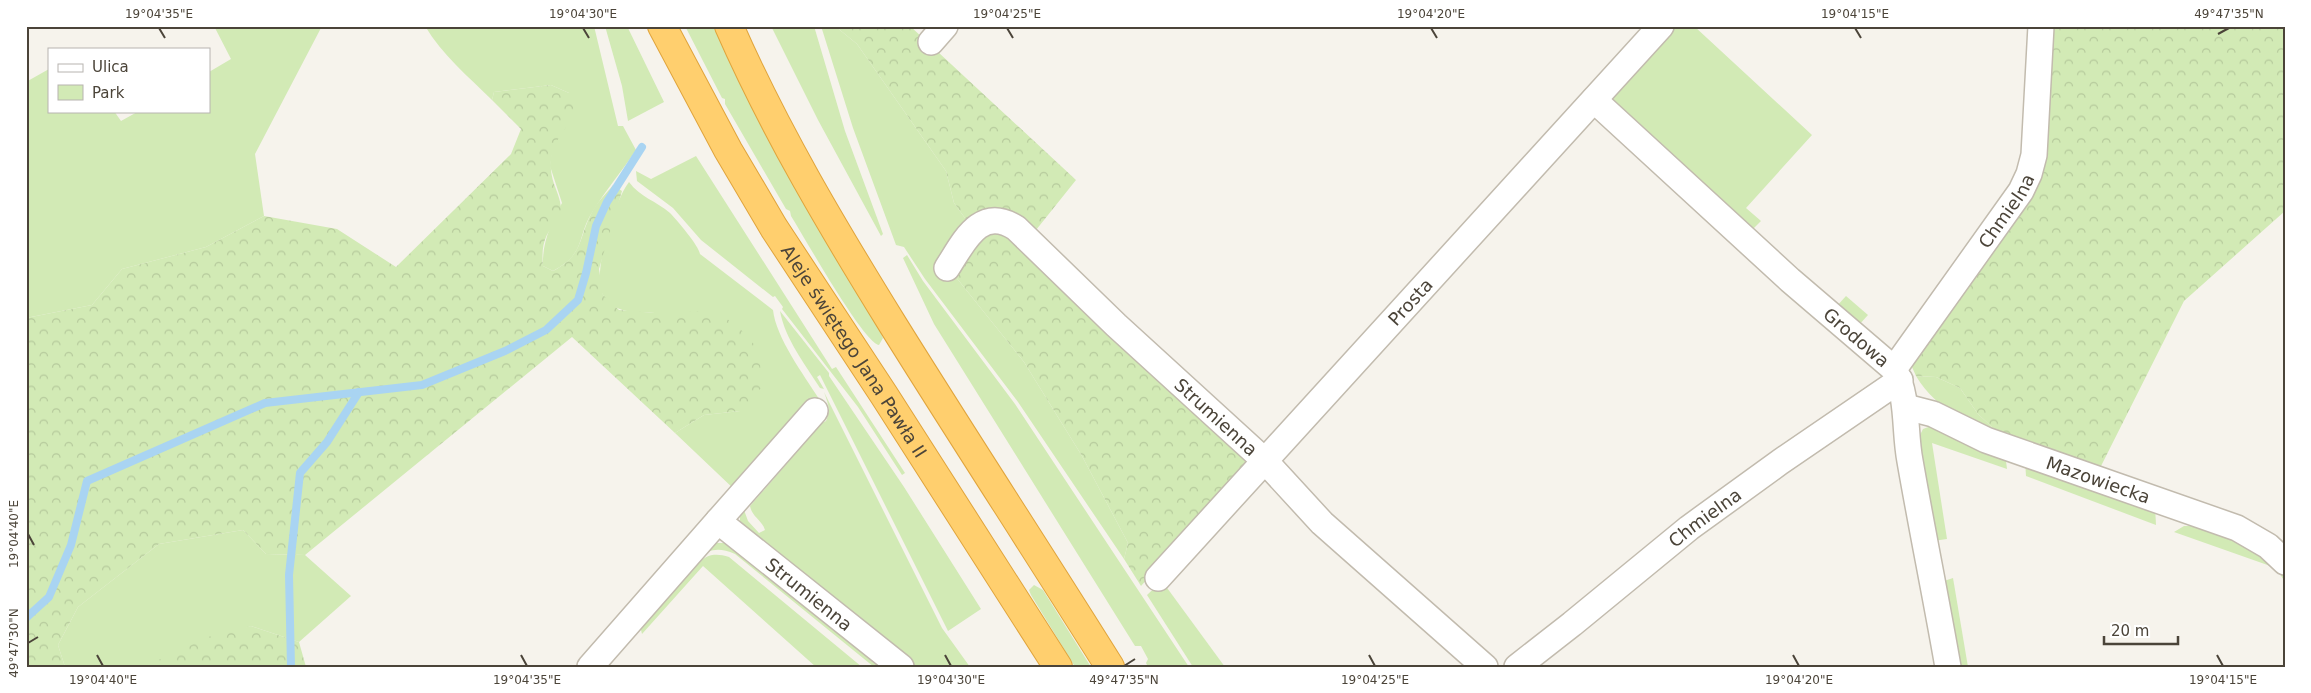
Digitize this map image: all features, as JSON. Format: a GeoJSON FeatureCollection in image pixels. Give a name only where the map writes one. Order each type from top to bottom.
{"type":"FeatureCollection","features":[{"type":"Feature","properties":{"kind":"highway","name":"Aleje świętego Jana Pawła II"},"geometry":{"type":"LineString","coordinates":[[662,26],[728,150],[774,228],[884,395],[1058,667]]}},
{"type":"Feature","properties":{"kind":"highway"},"geometry":{"type":"LineString","coordinates":[[729,26],[750,74],[788,148],[853,260],[1110,667]]}},
{"type":"Feature","properties":{"kind":"street","name":"Prosta"},"geometry":{"type":"LineString","coordinates":[[1158,578],[1661,26]]}},
{"type":"Feature","properties":{"kind":"street","name":"Chmielna"},"geometry":{"type":"LineString","coordinates":[[1517,667],[1689,528],[1897,374],[2006,213],[2029,174],[2034,155],[2041,26]]}},
{"type":"Feature","properties":{"kind":"street","name":"Grodowa"},"geometry":{"type":"LineString","coordinates":[[1594,100],[1790,280],[1897,374],[1906,407],[1909,458],[1948,667]]}},
{"type":"Feature","properties":{"kind":"street","name":"Strumienna"},"geometry":{"type":"LineString","coordinates":[[947,268],[968,235],[977,227],[988,221],[998,220],[1007,222],[1016,228],[1116,325],[1265,461],[1322,523],[1485,667]]}},
{"type":"Feature","properties":{"kind":"street","name":"Mazowiecka"},"geometry":{"type":"LineString","coordinates":[[1906,407],[1933,414],[1986,440],[2237,528],[2268,546],[2285,562]]}},
{"type":"Feature","properties":{"kind":"street"},"geometry":{"type":"LineString","coordinates":[[590,667],[815,411]]}},
{"type":"Feature","properties":{"kind":"street","name":"Strumienna"},"geometry":{"type":"LineString","coordinates":[[718,521],[901,667]]}},
{"type":"Feature","properties":{"kind":"green space"},"geometry":{"type":"Polygon","coordinates":[[[214,26],[322,26],[255,154],[264,216],[206,247],[122,269],[92,305],[26,318],[26,82],[48,70],[48,112],[115,112],[121,121],[137,112],[210,112],[210,71],[231,59],[214,26]]]}},
{"type":"Feature","properties":{"kind":"green space"},"geometry":{"type":"Polygon","coordinates":[[[425,26],[594,26],[618,126],[623,126],[636,150],[593,211],[576,251],[571,258],[553,271],[543,266],[544,249],[551,226],[562,203],[550,166],[552,148],[560,134],[569,93],[551,85],[494,92],[492,100],[439,47],[425,26]]]}},
{"type":"Feature","properties":{"kind":"green space"},"geometry":{"type":"Polygon","coordinates":[[[605,26],[627,26],[664,102],[628,121],[622,86],[605,26]]]}},
{"type":"Feature","properties":{"kind":"green space"},"geometry":{"type":"Polygon","coordinates":[[[685,26],[713,26],[751,103],[792,179],[834,255],[879,329],[883,338],[879,345],[871,339],[847,308],[791,216],[790,211],[786,209],[725,104],[725,99],[722,98],[685,26]]]}},
{"type":"Feature","properties":{"kind":"green space"},"geometry":{"type":"Polygon","coordinates":[[[771,26],[814,26],[845,131],[883,234],[881,236],[818,120],[771,26]]]}},
{"type":"Feature","properties":{"kind":"green space"},"geometry":{"type":"Polygon","coordinates":[[[821,26],[835,26],[857,44],[946,171],[954,203],[970,225],[951,271],[1024,362],[1082,456],[1128,543],[1124,559],[1018,402],[925,279],[904,247],[896,245],[853,128],[821,26]]]}},
{"type":"Feature","properties":{"kind":"green space"},"geometry":{"type":"Polygon","coordinates":[[[835,26],[910,26],[1076,180],[1032,235],[970,225],[954,203],[946,171],[857,44],[835,26]]]}},
{"type":"Feature","properties":{"kind":"green space"},"geometry":{"type":"Polygon","coordinates":[[[1672,26],[1694,26],[1812,135],[1746,208],[1761,221],[1753,229],[1746,230],[1616,106],[1612,97],[1672,26]]]}},
{"type":"Feature","properties":{"kind":"green space"},"geometry":{"type":"Polygon","coordinates":[[[2046,26],[2285,26],[2285,211],[2184,301],[2098,472],[2004,438],[1978,414],[1960,388],[1936,377],[1916,376],[1912,367],[1912,354],[2025,193],[2046,26]]]}},
{"type":"Feature","properties":{"kind":"green space"},"geometry":{"type":"Polygon","coordinates":[[[551,85],[569,93],[576,114],[559,138],[552,154],[551,173],[560,200],[561,217],[551,228],[545,239],[543,266],[553,271],[570,259],[575,253],[593,210],[613,185],[622,191],[599,269],[603,295],[619,310],[655,313],[712,311],[736,324],[759,350],[762,387],[740,411],[704,415],[675,433],[572,337],[305,555],[266,554],[243,530],[159,544],[78,607],[58,645],[65,667],[26,667],[26,318],[92,305],[122,269],[206,247],[264,216],[337,229],[396,267],[511,154],[521,129],[492,100],[494,92],[551,85]]]}},
{"type":"Feature","properties":{"kind":"green space"},"geometry":{"type":"Polygon","coordinates":[[[696,156],[832,369],[836,367],[905,473],[902,475],[858,407],[782,309],[783,307],[775,296],[773,297],[701,240],[673,208],[637,181],[636,171],[651,179],[696,156]]]}},
{"type":"Feature","properties":{"kind":"green space"},"geometry":{"type":"Polygon","coordinates":[[[629,182],[643,195],[670,213],[692,239],[700,254],[773,310],[775,321],[785,344],[819,399],[736,491],[675,433],[704,415],[740,411],[655,313],[619,309],[607,301],[603,295],[600,285],[600,271],[606,237],[617,204],[629,182]]]}},
{"type":"Feature","properties":{"kind":"green space"},"geometry":{"type":"Polygon","coordinates":[[[996,226],[1252,463],[1141,586],[1124,559],[1128,543],[1082,456],[1024,362],[951,271],[966,248],[996,226]]]}},
{"type":"Feature","properties":{"kind":"green space"},"geometry":{"type":"Polygon","coordinates":[[[907,255],[923,281],[1015,404],[1189,667],[1148,667],[1146,663],[1148,659],[1141,646],[1135,646],[934,324],[903,258],[907,255]]]}},
{"type":"Feature","properties":{"kind":"green space"},"geometry":{"type":"Polygon","coordinates":[[[1846,296],[1868,315],[1858,326],[1836,307],[1846,296]]]}},
{"type":"Feature","properties":{"kind":"green space"},"geometry":{"type":"Polygon","coordinates":[[[780,311],[829,373],[829,376],[904,487],[981,609],[948,631],[820,375],[817,377],[824,389],[820,388],[796,351],[786,331],[780,311]]]}},
{"type":"Feature","properties":{"kind":"green space"},"geometry":{"type":"Polygon","coordinates":[[[1916,376],[1936,377],[1960,388],[1978,414],[2004,438],[1954,414],[1944,407],[1916,376]]]}},
{"type":"Feature","properties":{"kind":"green space"},"geometry":{"type":"Polygon","coordinates":[[[824,392],[942,628],[970,667],[916,667],[740,522],[740,509],[744,510],[748,521],[759,533],[765,530],[750,506],[822,423],[826,421],[829,410],[824,392]]]}},
{"type":"Feature","properties":{"kind":"green space"},"geometry":{"type":"Polygon","coordinates":[[[1931,426],[2005,453],[2007,469],[1932,443],[1947,539],[1933,541],[1916,443],[1923,429],[1931,426]]]}},
{"type":"Feature","properties":{"kind":"green space"},"geometry":{"type":"Polygon","coordinates":[[[2025,460],[2155,506],[2156,525],[2026,476],[2025,460]]]}},
{"type":"Feature","properties":{"kind":"green space"},"geometry":{"type":"Polygon","coordinates":[[[2184,526],[2204,526],[2225,530],[2285,572],[2285,582],[2276,568],[2174,532],[2184,526]]]}},
{"type":"Feature","properties":{"kind":"green space"},"geometry":{"type":"Polygon","coordinates":[[[243,530],[266,554],[305,555],[351,596],[299,642],[251,626],[143,667],[65,667],[58,645],[78,607],[159,544],[243,530]]]}},
{"type":"Feature","properties":{"kind":"green space"},"geometry":{"type":"Polygon","coordinates":[[[716,543],[727,543],[884,667],[874,667],[735,554],[724,550],[710,551],[697,559],[700,562],[714,555],[729,557],[862,667],[816,667],[703,566],[642,634],[640,626],[707,547],[716,543]]]}},
{"type":"Feature","properties":{"kind":"green space"},"geometry":{"type":"Polygon","coordinates":[[[1953,578],[1968,667],[1954,667],[1941,582],[1953,578]]]}},
{"type":"Feature","properties":{"kind":"green space"},"geometry":{"type":"Polygon","coordinates":[[[1162,581],[1225,667],[1193,667],[1147,595],[1162,581]]]}},
{"type":"Feature","properties":{"kind":"green space"},"geometry":{"type":"Polygon","coordinates":[[[1034,585],[1043,590],[1091,667],[1075,667],[1031,595],[1029,590],[1034,585]]]}},
{"type":"Feature","properties":{"kind":"green space"},"geometry":{"type":"Polygon","coordinates":[[[251,626],[299,642],[306,667],[143,667],[213,635],[251,626]]]}},
{"type":"Feature","properties":{"kind":"waterway"},"geometry":{"type":"LineString","coordinates":[[26,618],[49,597],[71,545],[87,481],[265,403],[422,385],[505,351],[546,330],[578,300],[596,226],[607,202],[642,147]]}},
{"type":"Feature","properties":{"kind":"waterway"},"geometry":{"type":"LineString","coordinates":[[291,667],[289,575],[300,473],[327,442],[359,392]]}}]}
